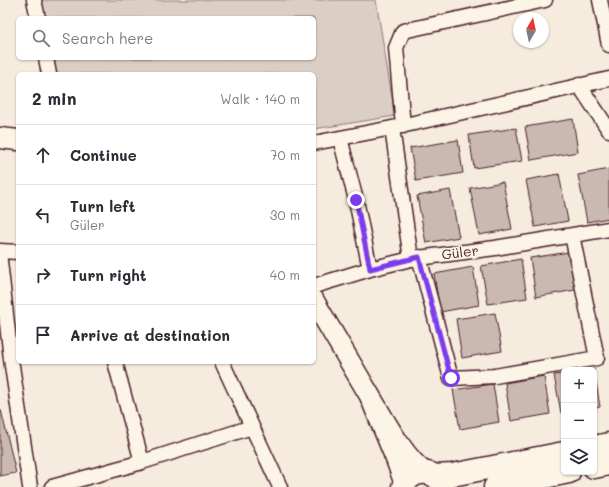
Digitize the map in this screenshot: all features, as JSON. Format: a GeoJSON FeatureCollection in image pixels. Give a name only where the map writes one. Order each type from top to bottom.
{"type":"FeatureCollection","features":[{"type":"Feature","properties":{"kind":"main road"},"geometry":{"type":"LineString","coordinates":[[597,446],[609,444]]}},
{"type":"Feature","properties":{"kind":"main road"},"geometry":{"type":"LineString","coordinates":[[404,485],[413,475],[419,473],[435,479],[561,454]]}},
{"type":"Feature","properties":{"kind":"main road"},"geometry":{"type":"LineString","coordinates":[[597,466],[609,464]]}},
{"type":"Feature","properties":{"kind":"main road"},"geometry":{"type":"LineString","coordinates":[[495,487],[561,474]]}},
{"type":"Feature","properties":{"kind":"street"},"geometry":{"type":"LineString","coordinates":[[34,0],[38,16]]}},
{"type":"Feature","properties":{"kind":"street"},"geometry":{"type":"LineString","coordinates":[[545,0],[403,31],[396,48],[398,127],[415,258],[451,378],[495,376],[597,358],[572,234]]}},
{"type":"Feature","properties":{"kind":"street"},"geometry":{"type":"LineString","coordinates":[[600,0],[609,45]]}},
{"type":"Feature","properties":{"kind":"street"},"geometry":{"type":"LineString","coordinates":[[46,60],[49,72]]}},
{"type":"Feature","properties":{"kind":"street"},"geometry":{"type":"LineString","coordinates":[[316,143],[398,127],[609,79]]}},
{"type":"Feature","properties":{"kind":"street"},"geometry":{"type":"LineString","coordinates":[[579,85],[609,130]]}},
{"type":"Feature","properties":{"kind":"street"},"geometry":{"type":"LineString","coordinates":[[0,138],[16,140]]}},
{"type":"Feature","properties":{"kind":"street"},"geometry":{"type":"LineString","coordinates":[[340,138],[356,200],[370,269]]}},
{"type":"Feature","properties":{"kind":"street","name":"Güler"},"geometry":{"type":"LineString","coordinates":[[316,285],[370,269],[415,258],[495,248],[609,229]]}},
{"type":"Feature","properties":{"kind":"street"},"geometry":{"type":"LineString","coordinates":[[0,251],[16,252]]}},
{"type":"Feature","properties":{"kind":"street"},"geometry":{"type":"LineString","coordinates":[[0,261],[11,359],[30,487]]}},
{"type":"Feature","properties":{"kind":"street"},"geometry":{"type":"LineString","coordinates":[[316,304],[407,455],[418,468],[435,479]]}},
{"type":"Feature","properties":{"kind":"street"},"geometry":{"type":"LineString","coordinates":[[116,364],[142,462]]}},
{"type":"Feature","properties":{"kind":"street"},"geometry":{"type":"LineString","coordinates":[[223,364],[280,487]]}},
{"type":"Feature","properties":{"kind":"street"},"geometry":{"type":"LineString","coordinates":[[370,396],[396,459],[404,485]]}},
{"type":"Feature","properties":{"kind":"street"},"geometry":{"type":"LineString","coordinates":[[52,487],[142,462],[252,427]]}},
{"type":"Feature","properties":{"kind":"shaded area"},"geometry":{"type":"Polygon","coordinates":[[[42,0],[376,0],[395,116],[316,129],[316,72],[56,72],[54,60],[316,60],[316,16],[45,16],[42,0]]]}},
{"type":"Feature","properties":{"kind":"building"},"geometry":{"type":"Polygon","coordinates":[[[573,119],[578,152],[531,160],[525,127],[573,119]]]}},
{"type":"Feature","properties":{"kind":"building"},"geometry":{"type":"Polygon","coordinates":[[[516,128],[522,161],[474,168],[469,135],[516,128]]]}},
{"type":"Feature","properties":{"kind":"building"},"geometry":{"type":"Polygon","coordinates":[[[458,140],[463,173],[416,181],[410,148],[458,140]]]}},
{"type":"Feature","properties":{"kind":"building"},"geometry":{"type":"Polygon","coordinates":[[[609,169],[609,218],[587,222],[578,175],[609,169]]]}},
{"type":"Feature","properties":{"kind":"building"},"geometry":{"type":"Polygon","coordinates":[[[559,174],[568,221],[535,227],[526,180],[559,174]]]}},
{"type":"Feature","properties":{"kind":"building"},"geometry":{"type":"Polygon","coordinates":[[[503,182],[512,229],[479,235],[470,188],[503,182]]]}},
{"type":"Feature","properties":{"kind":"building"},"geometry":{"type":"Polygon","coordinates":[[[450,190],[459,237],[426,243],[417,196],[450,190]]]}},
{"type":"Feature","properties":{"kind":"building"},"geometry":{"type":"Polygon","coordinates":[[[569,252],[575,290],[536,297],[530,258],[569,252]]]}},
{"type":"Feature","properties":{"kind":"building"},"geometry":{"type":"Polygon","coordinates":[[[521,259],[527,298],[488,304],[481,266],[521,259]]]}},
{"type":"Feature","properties":{"kind":"building"},"geometry":{"type":"Polygon","coordinates":[[[473,267],[479,305],[440,312],[434,274],[473,267]]]}},
{"type":"Feature","properties":{"kind":"building"},"geometry":{"type":"Polygon","coordinates":[[[495,313],[502,351],[462,358],[456,319],[495,313]]]}},
{"type":"Feature","properties":{"kind":"building"},"geometry":{"type":"Polygon","coordinates":[[[561,374],[561,413],[554,375],[561,374]]]}},
{"type":"Feature","properties":{"kind":"building"},"geometry":{"type":"Polygon","coordinates":[[[544,376],[550,414],[511,421],[505,383],[544,376]]]}},
{"type":"Feature","properties":{"kind":"building"},"geometry":{"type":"Polygon","coordinates":[[[493,384],[499,422],[460,429],[453,390],[493,384]]]}},
{"type":"Feature","properties":{"kind":"building"},"geometry":{"type":"Polygon","coordinates":[[[597,388],[600,407],[597,408],[597,388]]]}},
{"type":"Feature","properties":{"kind":"building"},"geometry":{"type":"Polygon","coordinates":[[[1,410],[16,473],[0,476],[0,411],[1,410]]]}},
{"type":"Feature","properties":{"kind":"route"},"geometry":{"type":"LineString","coordinates":[[356,200],[370,269],[419,257],[451,378]]}}]}
